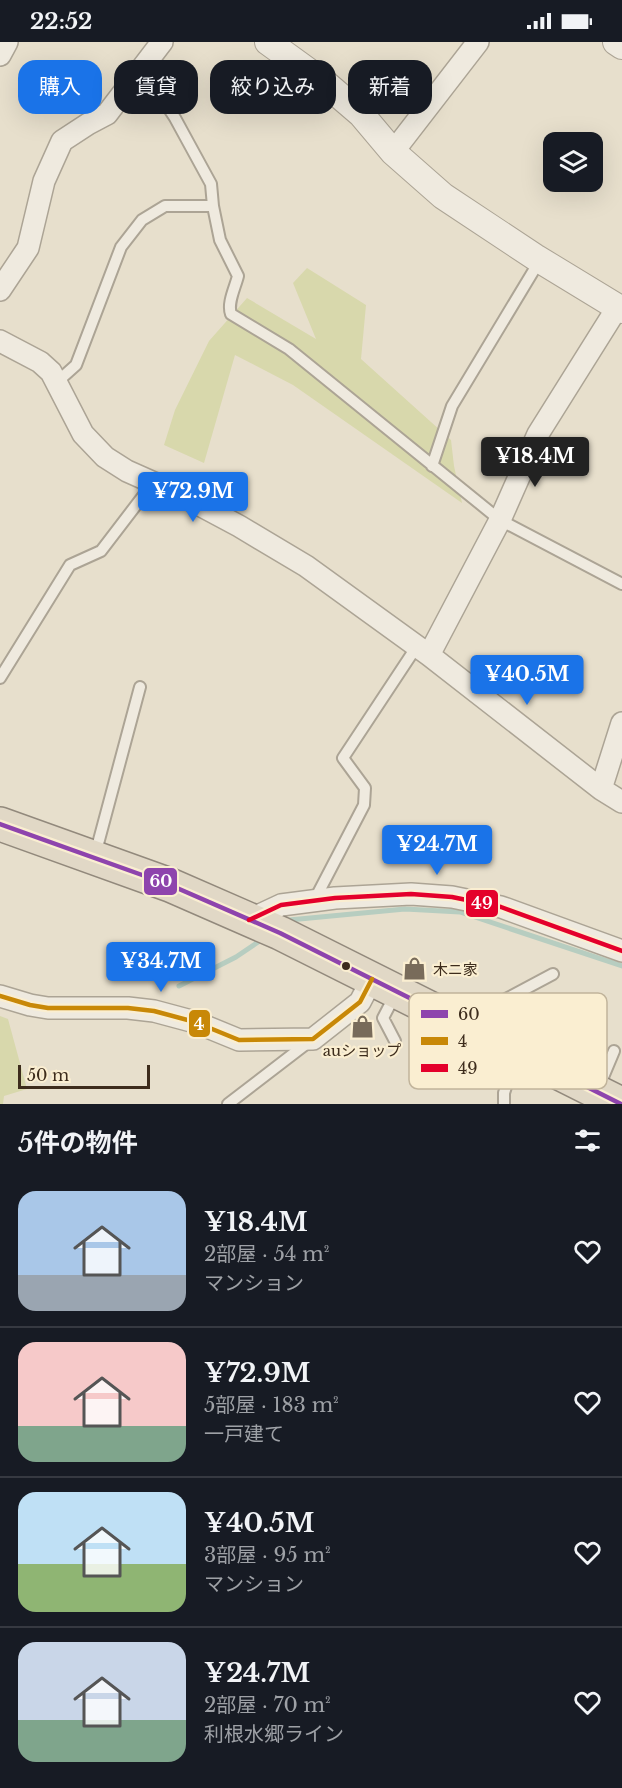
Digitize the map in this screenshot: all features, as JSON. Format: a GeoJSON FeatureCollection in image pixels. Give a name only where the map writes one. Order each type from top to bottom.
{"type":"FeatureCollection","features":[{"type":"Feature","properties":{"kind":"highway"},"geometry":{"type":"LineString","coordinates":[[0,824],[170,885],[280,933],[409,998]]}},
{"type":"Feature","properties":{"kind":"highway"},"geometry":{"type":"LineString","coordinates":[[591,1089],[609,1098]]}},
{"type":"Feature","properties":{"kind":"street"},"geometry":{"type":"LineString","coordinates":[[0,56],[7,42]]}},
{"type":"Feature","properties":{"kind":"street"},"geometry":{"type":"LineString","coordinates":[[148,60],[162,42]]}},
{"type":"Feature","properties":{"kind":"street"},"geometry":{"type":"LineString","coordinates":[[268,42],[326,84],[361,114],[393,152],[443,196],[535,257],[620,309],[538,434],[500,520],[423,650]]}},
{"type":"Feature","properties":{"kind":"street"},"geometry":{"type":"LineString","coordinates":[[393,152],[478,42]]}},
{"type":"Feature","properties":{"kind":"street"},"geometry":{"type":"LineString","coordinates":[[616,42],[622,46]]}},
{"type":"Feature","properties":{"kind":"street"},"geometry":{"type":"LineString","coordinates":[[0,290],[28,248],[44,181],[62,141],[107,114],[114,105]]}},
{"type":"Feature","properties":{"kind":"street"},"geometry":{"type":"LineString","coordinates":[[0,341],[40,362],[51,372],[83,434],[105,457],[127,471],[239,526],[306,566],[423,650],[601,789],[622,802]]}},
{"type":"Feature","properties":{"kind":"street"},"geometry":{"type":"LineString","coordinates":[[601,789],[622,723]]}},
{"type":"Feature","properties":{"kind":"street"},"geometry":{"type":"LineString","coordinates":[[249,920],[281,905],[314,901],[411,894],[452,897],[501,907],[622,951]]}},
{"type":"Feature","properties":{"kind":"street"},"geometry":{"type":"LineString","coordinates":[[0,996],[48,1008],[128,1008],[154,1011],[195,1022],[239,1040],[313,1039],[384,985]]}},
{"type":"Feature","properties":{"kind":"lane"},"geometry":{"type":"LineString","coordinates":[[172,114],[211,184],[220,240],[238,276],[230,303],[231,314],[289,350],[500,520],[622,584]]}},
{"type":"Feature","properties":{"kind":"lane"},"geometry":{"type":"LineString","coordinates":[[57,382],[76,365],[121,247],[142,220],[165,206],[213,206]]}},
{"type":"Feature","properties":{"kind":"lane"},"geometry":{"type":"LineString","coordinates":[[432,466],[452,406],[537,265]]}},
{"type":"Feature","properties":{"kind":"lane"},"geometry":{"type":"LineString","coordinates":[[0,678],[70,565],[100,551],[153,483]]}},
{"type":"Feature","properties":{"kind":"lane"},"geometry":{"type":"LineString","coordinates":[[314,901],[364,805],[365,788],[343,758],[423,650]]}},
{"type":"Feature","properties":{"kind":"lane"},"geometry":{"type":"LineString","coordinates":[[94,858],[140,687]]}},
{"type":"Feature","properties":{"kind":"lane"},"geometry":{"type":"LineString","coordinates":[[518,993],[554,974]]}},
{"type":"Feature","properties":{"kind":"lane"},"geometry":{"type":"LineString","coordinates":[[384,985],[383,1018],[395,1041]]}},
{"type":"Feature","properties":{"kind":"lane"},"geometry":{"type":"LineString","coordinates":[[228,1104],[313,1039]]}},
{"type":"Feature","properties":{"kind":"lane"},"geometry":{"type":"LineString","coordinates":[[609,1098],[614,1051]]}},
{"type":"Feature","properties":{"kind":"lane"},"geometry":{"type":"LineString","coordinates":[[504,1104],[505,1089]]}},
{"type":"Feature","properties":{"kind":"green space"},"geometry":{"type":"Polygon","coordinates":[[[307,268],[366,305],[361,359],[451,440],[462,503],[293,385],[235,355],[204,463],[164,445],[175,410],[209,341],[247,298],[316,339],[293,283],[307,268]]]}},
{"type":"Feature","properties":{"kind":"green space"},"geometry":{"type":"Polygon","coordinates":[[[0,1016],[8,1019],[27,1089],[4,1096],[3,1104],[0,1104],[0,1016]]]}},
{"type":"Feature","properties":{"kind":"waterway"},"geometry":{"type":"LineString","coordinates":[[286,922],[405,909],[460,912],[622,966]]}},
{"type":"Feature","properties":{"kind":"waterway"},"geometry":{"type":"LineString","coordinates":[[179,986],[236,957],[264,938]]}},
{"type":"Feature","properties":{"kind":"transit line","name":"60"},"geometry":{"type":"LineString","coordinates":[[0,824],[170,885],[280,933],[409,998]]}},
{"type":"Feature","properties":{"kind":"transit line","name":"49"},"geometry":{"type":"LineString","coordinates":[[249,920],[281,905],[335,898],[411,894],[452,897],[501,907],[622,951]]}},
{"type":"Feature","properties":{"kind":"transit line","name":"4"},"geometry":{"type":"LineString","coordinates":[[0,996],[48,1008],[128,1008],[154,1011],[195,1022],[239,1040],[313,1039],[360,1002],[372,979]]}},
{"type":"Feature","properties":{"kind":"transit line","name":"60"},"geometry":{"type":"LineString","coordinates":[[591,1089],[621,1104]]}},
{"type":"Feature","properties":{"kind":"place","name":"木ニ家"},"geometry":{"type":"Point","coordinates":[415,969]}},
{"type":"Feature","properties":{"kind":"place","name":"auショップ"},"geometry":{"type":"Point","coordinates":[362,1026]}}]}
